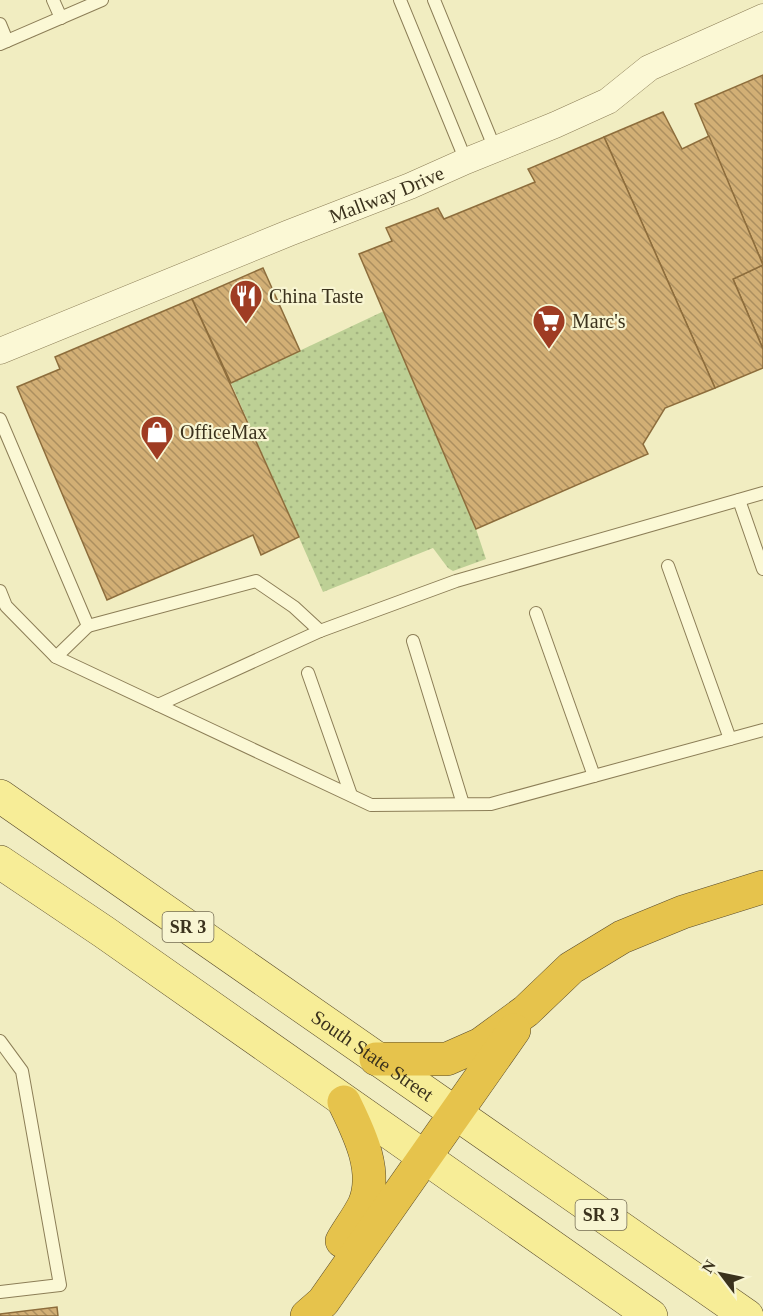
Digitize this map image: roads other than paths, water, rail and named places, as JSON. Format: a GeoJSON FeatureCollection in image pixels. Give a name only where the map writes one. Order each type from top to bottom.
{"type":"FeatureCollection","features":[{"type":"Feature","properties":{"kind":"highway"},"geometry":{"type":"LineString","coordinates":[[376,1059],[447,1059],[481,1044],[526,1011],[570,968],[622,937],[683,912],[763,887]]}},
{"type":"Feature","properties":{"kind":"highway"},"geometry":{"type":"LineString","coordinates":[[307,1316],[322,1302],[456,1114],[526,1011]]}},
{"type":"Feature","properties":{"kind":"highway"},"geometry":{"type":"LineString","coordinates":[[301,1316],[310,1292],[365,1203],[369,1165],[359,1132],[344,1101]]}},
{"type":"Feature","properties":{"kind":"main road","name":"South State Street"},"geometry":{"type":"LineString","coordinates":[[0,796],[747,1316]]}},
{"type":"Feature","properties":{"kind":"main road","name":"SR 3"},"geometry":{"type":"LineString","coordinates":[[0,862],[104,932],[651,1316]]}},
{"type":"Feature","properties":{"kind":"street","name":"Mallway Drive"},"geometry":{"type":"LineString","coordinates":[[0,351],[410,186],[608,101],[649,68],[763,17]]}},
{"type":"Feature","properties":{"kind":"lane"},"geometry":{"type":"LineString","coordinates":[[53,0],[61,18]]}},
{"type":"Feature","properties":{"kind":"lane"},"geometry":{"type":"LineString","coordinates":[[0,24],[4,42],[102,0]]}},
{"type":"Feature","properties":{"kind":"lane"},"geometry":{"type":"LineString","coordinates":[[400,0],[466,161]]}},
{"type":"Feature","properties":{"kind":"lane"},"geometry":{"type":"LineString","coordinates":[[434,0],[495,149]]}},
{"type":"Feature","properties":{"kind":"lane"},"geometry":{"type":"LineString","coordinates":[[0,419],[88,626]]}},
{"type":"Feature","properties":{"kind":"lane"},"geometry":{"type":"LineString","coordinates":[[158,705],[320,632],[456,581],[763,493]]}},
{"type":"Feature","properties":{"kind":"lane"},"geometry":{"type":"LineString","coordinates":[[739,500],[763,569]]}},
{"type":"Feature","properties":{"kind":"lane"},"geometry":{"type":"LineString","coordinates":[[668,566],[730,739]]}},
{"type":"Feature","properties":{"kind":"lane"},"geometry":{"type":"LineString","coordinates":[[56,657],[88,626],[256,581],[294,607],[320,632]]}},
{"type":"Feature","properties":{"kind":"lane"},"geometry":{"type":"LineString","coordinates":[[0,591],[6,606],[56,657],[371,805],[490,804],[763,730]]}},
{"type":"Feature","properties":{"kind":"lane"},"geometry":{"type":"LineString","coordinates":[[536,613],[594,776]]}},
{"type":"Feature","properties":{"kind":"lane"},"geometry":{"type":"LineString","coordinates":[[413,641],[463,804]]}},
{"type":"Feature","properties":{"kind":"lane"},"geometry":{"type":"LineString","coordinates":[[308,673],[351,795]]}},
{"type":"Feature","properties":{"kind":"lane"},"geometry":{"type":"LineString","coordinates":[[0,1041],[22,1071],[60,1285],[0,1292]]}},
{"type":"Feature","properties":{"kind":"place","name":"China Taste"},"geometry":{"type":"Point","coordinates":[246,325]}},
{"type":"Feature","properties":{"kind":"place","name":"Marc's"},"geometry":{"type":"Point","coordinates":[549,350]}},
{"type":"Feature","properties":{"kind":"place","name":"OfficeMax"},"geometry":{"type":"Point","coordinates":[157,461]}}]}
